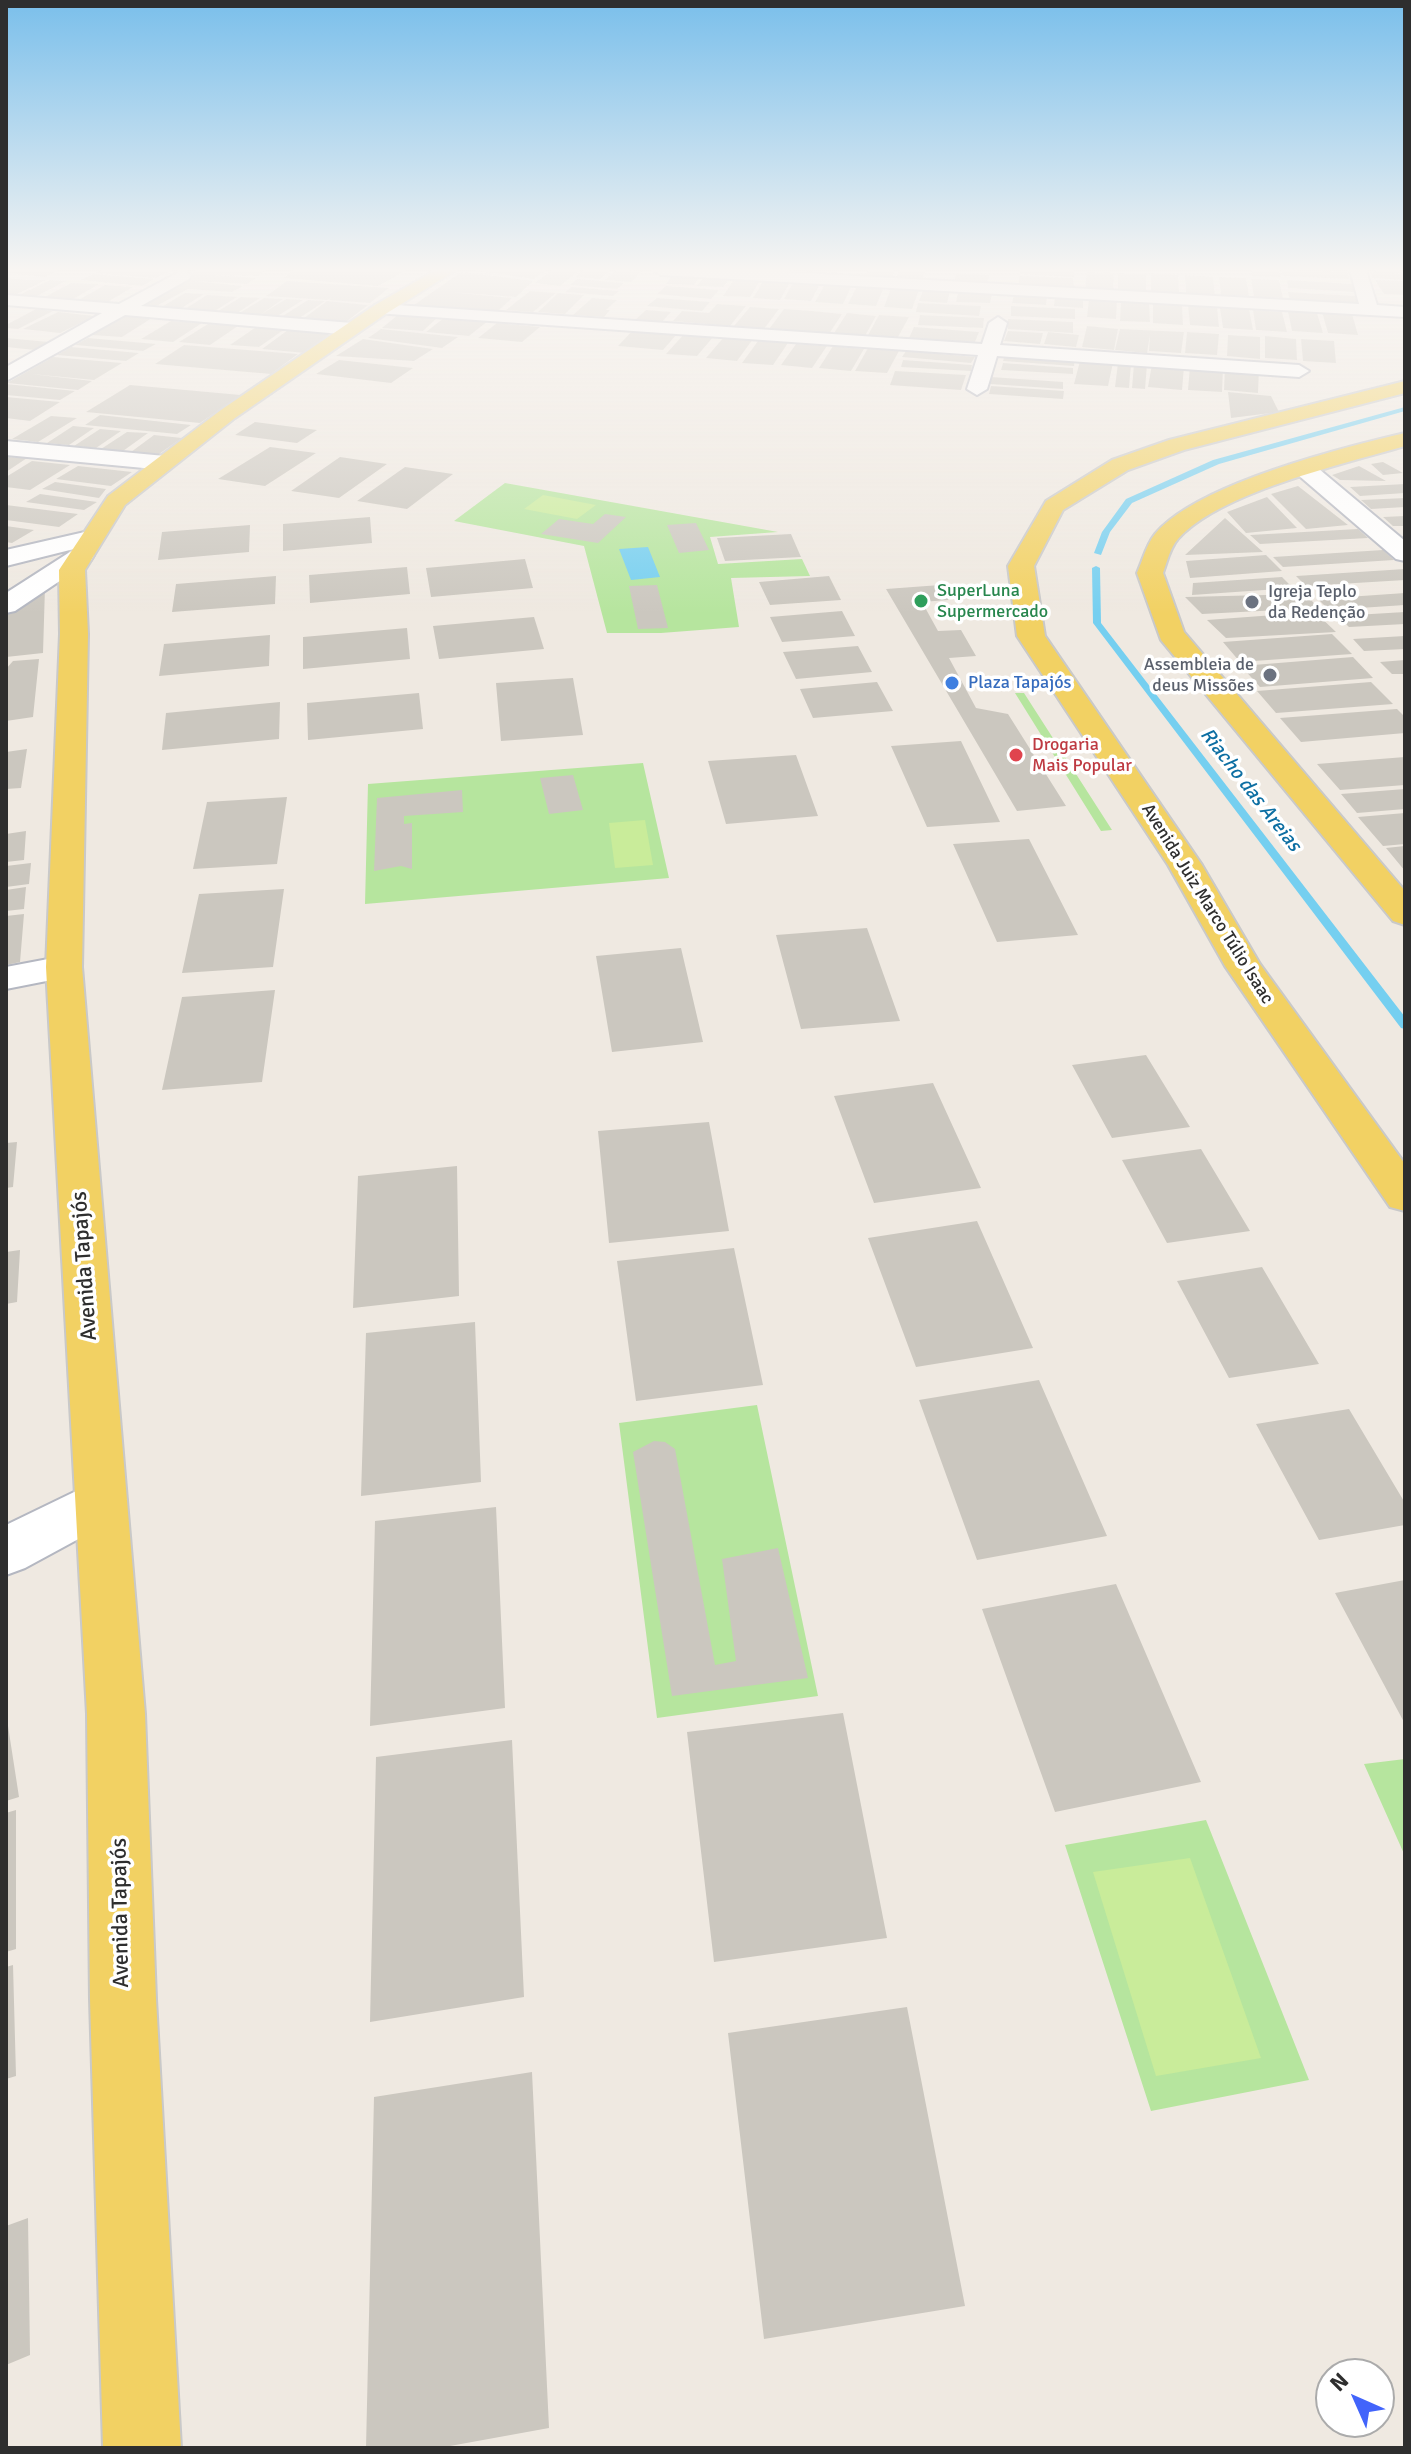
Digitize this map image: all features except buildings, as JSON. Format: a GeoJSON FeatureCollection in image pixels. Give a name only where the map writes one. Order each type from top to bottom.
{"type":"FeatureCollection","features":[{"type":"Feature","properties":{"kind":"main road","name":"Avenida Tapajós"},"geometry":{"type":"LineString","coordinates":[[142,2448],[123,1999],[116,1714],[64,967],[74,634],[72,570],[116,501],[271,385]]}},
{"type":"Feature","properties":{"kind":"main road","name":"Avenida Juiz Marco Túlio Isaac"},"geometry":{"type":"LineString","coordinates":[[1405,387],[1177,445],[1120,465],[1054,506],[1021,566],[1031,636],[1185,865],[1243,966],[1405,1196]]}},
{"type":"Feature","properties":{"kind":"main road"},"geometry":{"type":"LineString","coordinates":[[1405,439],[1305,469],[1197,511],[1165,537],[1150,573],[1171,634],[1405,914]]}},
{"type":"Feature","properties":{"kind":"street"},"geometry":{"type":"LineString","coordinates":[[977,389],[979,385]]}},
{"type":"Feature","properties":{"kind":"street"},"geometry":{"type":"LineString","coordinates":[[6,448],[165,463]]}},
{"type":"Feature","properties":{"kind":"street"},"geometry":{"type":"LineString","coordinates":[[1305,469],[1405,554]]}},
{"type":"Feature","properties":{"kind":"street"},"geometry":{"type":"LineString","coordinates":[[6,558],[88,546]]}},
{"type":"Feature","properties":{"kind":"street"},"geometry":{"type":"LineString","coordinates":[[6,605],[88,546]]}},
{"type":"Feature","properties":{"kind":"street"},"geometry":{"type":"LineString","coordinates":[[6,978],[64,967]]}},
{"type":"Feature","properties":{"kind":"street"},"geometry":{"type":"LineString","coordinates":[[6,1551],[101,1501]]}},
{"type":"Feature","properties":{"kind":"green space"},"geometry":{"type":"Polygon","coordinates":[[[505,483],[778,532],[710,537],[718,564],[802,559],[810,576],[731,578],[739,627],[661,633],[607,633],[584,546],[454,521],[505,483]]]}},
{"type":"Feature","properties":{"kind":"green space"},"geometry":{"type":"Polygon","coordinates":[[[543,495],[596,505],[577,519],[524,509],[543,495]]]}},
{"type":"Feature","properties":{"kind":"green space"},"geometry":{"type":"Polygon","coordinates":[[[1015,693],[1024,693],[1112,830],[1101,831],[1015,693]]]}},
{"type":"Feature","properties":{"kind":"green space"},"geometry":{"type":"Polygon","coordinates":[[[643,763],[669,878],[365,904],[368,784],[643,763]]]}},
{"type":"Feature","properties":{"kind":"green space"},"geometry":{"type":"Polygon","coordinates":[[[645,820],[653,865],[615,868],[609,823],[645,820]]]}},
{"type":"Feature","properties":{"kind":"green space"},"geometry":{"type":"Polygon","coordinates":[[[757,1405],[818,1696],[657,1718],[619,1423],[757,1405]]]}},
{"type":"Feature","properties":{"kind":"green space"},"geometry":{"type":"Polygon","coordinates":[[[1405,1759],[1405,1856],[1364,1764],[1405,1759]]]}},
{"type":"Feature","properties":{"kind":"green space"},"geometry":{"type":"Polygon","coordinates":[[[1206,1820],[1309,2080],[1151,2111],[1065,1845],[1206,1820]]]}},
{"type":"Feature","properties":{"kind":"green space"},"geometry":{"type":"Polygon","coordinates":[[[1190,1858],[1261,2058],[1156,2076],[1093,1872],[1190,1858]]]}},
{"type":"Feature","properties":{"kind":"water"},"geometry":{"type":"Polygon","coordinates":[[[648,547],[660,577],[631,580],[619,549],[648,547]]]}},
{"type":"Feature","properties":{"kind":"waterway","name":"Riacho das Areias"},"geometry":{"type":"LineString","coordinates":[[1098,553],[1106,532],[1129,501],[1216,462],[1405,409]]}},
{"type":"Feature","properties":{"kind":"waterway","name":"Riacho das Areias"},"geometry":{"type":"LineString","coordinates":[[1096,568],[1097,623],[1405,1025]]}},
{"type":"Feature","properties":{"kind":"place","name":"SuperLuna Supermercado"},"geometry":{"type":"Point","coordinates":[921,601]}},
{"type":"Feature","properties":{"kind":"place","name":"Igreja Teplo da Redenção"},"geometry":{"type":"Point","coordinates":[1252,602]}},
{"type":"Feature","properties":{"kind":"place","name":"Assembleia de deus Missões"},"geometry":{"type":"Point","coordinates":[1270,675]}},
{"type":"Feature","properties":{"kind":"place","name":"Plaza Tapajós"},"geometry":{"type":"Point","coordinates":[952,683]}},
{"type":"Feature","properties":{"kind":"place","name":"Drogaria Mais Popular"},"geometry":{"type":"Point","coordinates":[1016,755]}}]}
